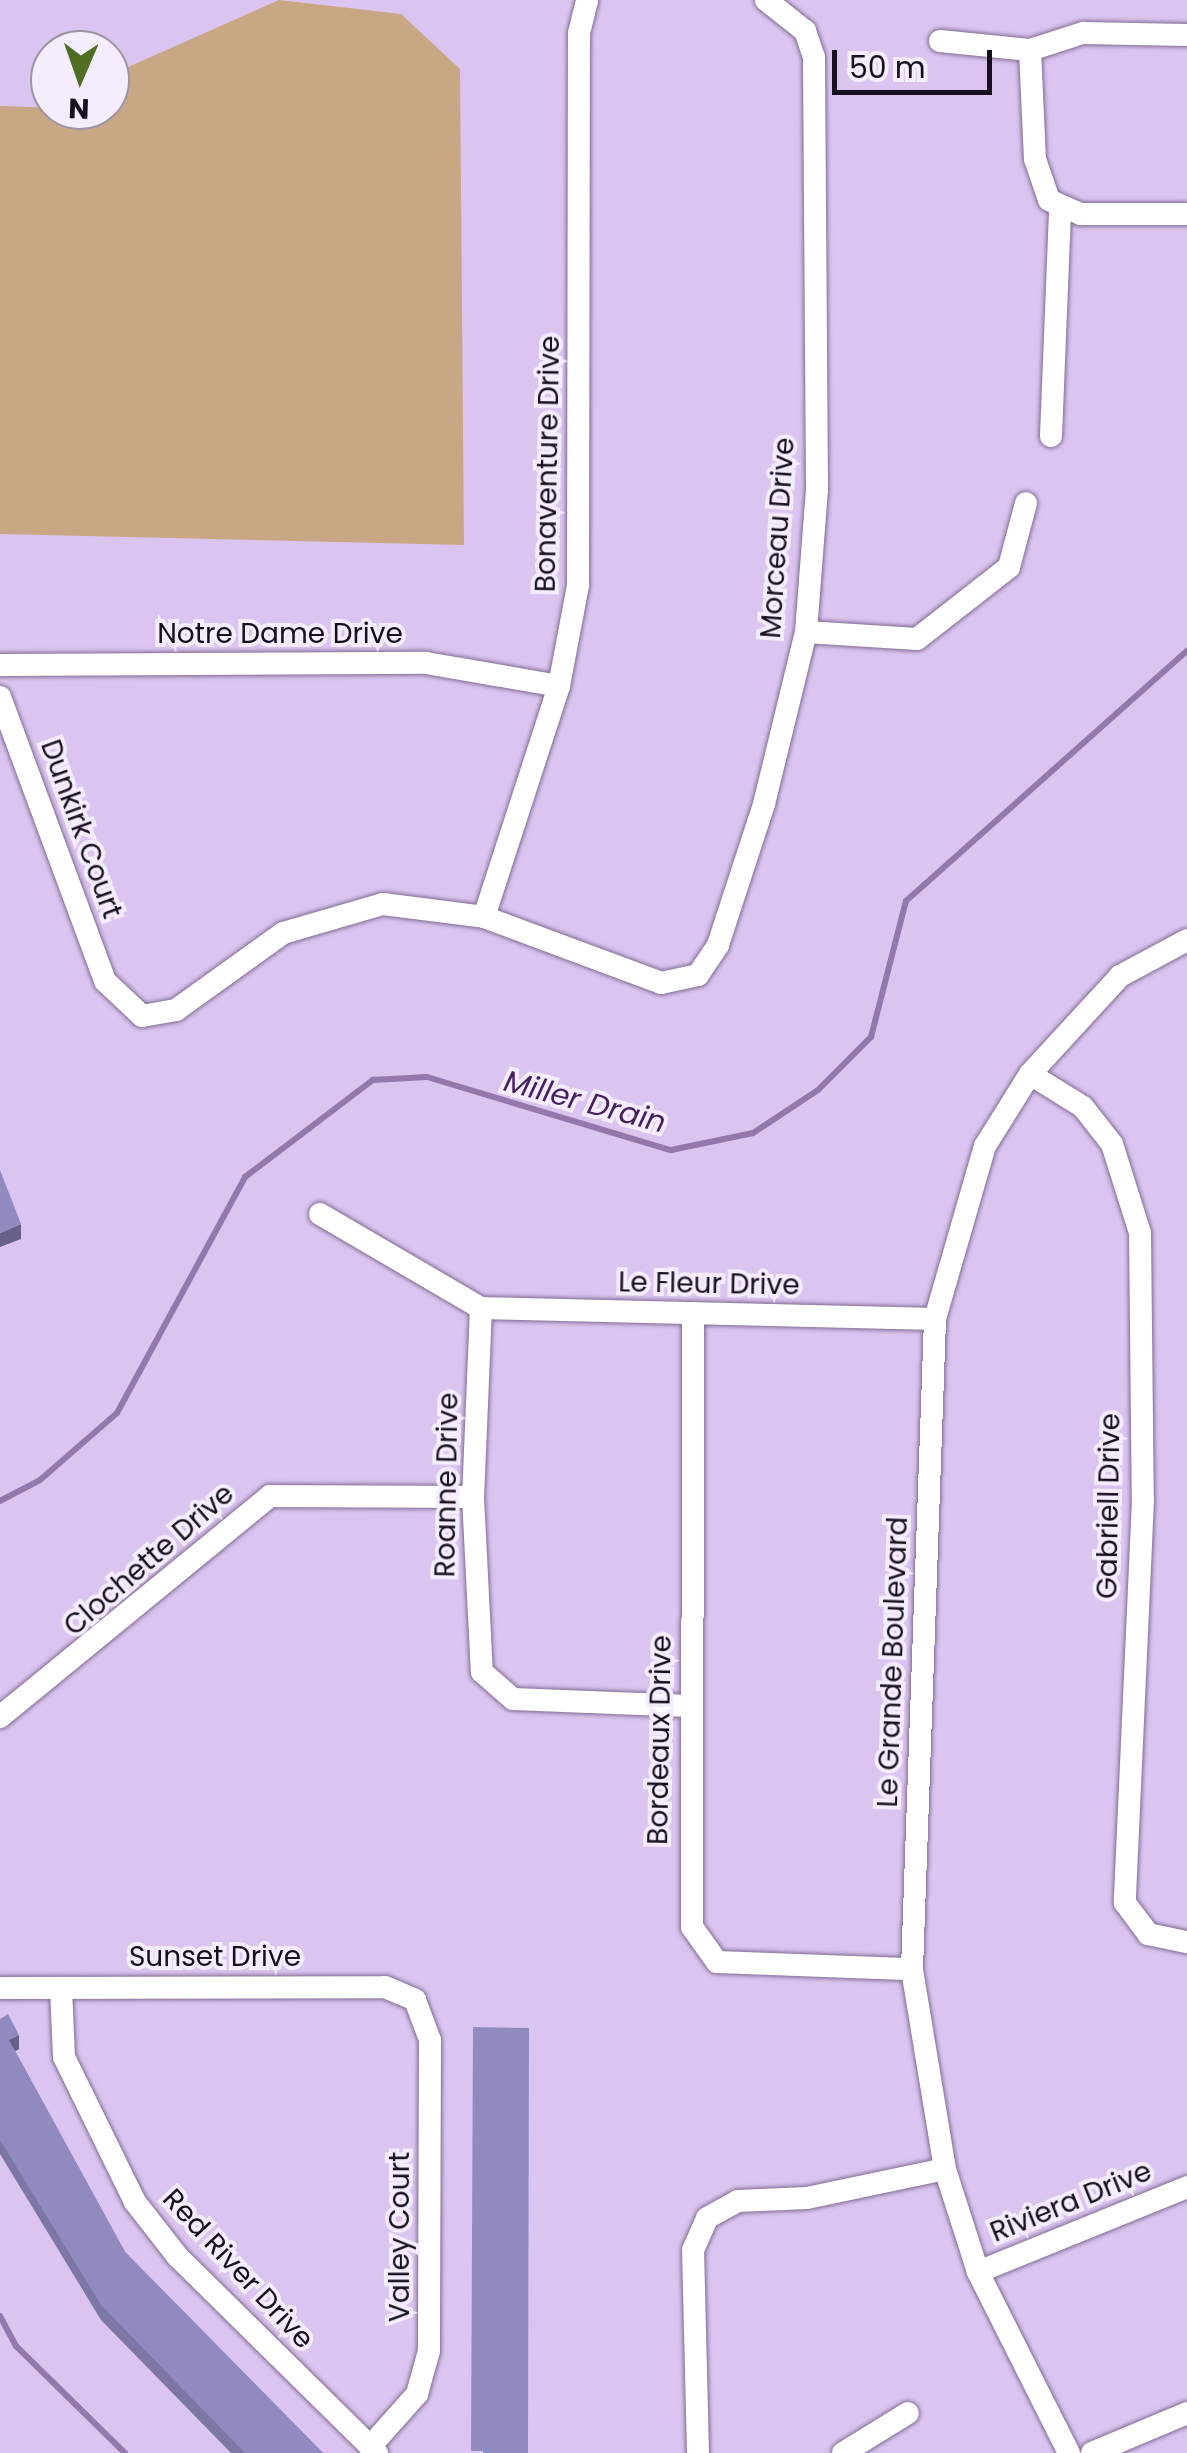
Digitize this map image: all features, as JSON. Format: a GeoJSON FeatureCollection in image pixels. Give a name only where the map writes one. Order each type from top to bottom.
{"type":"FeatureCollection","features":[{"type":"Feature","properties":{"kind":"street","name":"Bonaventure Drive"},"geometry":{"type":"LineString","coordinates":[[484,917],[559,686],[578,585],[579,33],[587,0]]}},
{"type":"Feature","properties":{"kind":"street","name":"Morceau Drive"},"geometry":{"type":"LineString","coordinates":[[105,981],[127,1008],[160,1017],[284,933],[331,915],[383,904],[484,917],[661,984],[698,975],[718,945],[764,804],[806,632],[816,489],[814,57],[805,31],[766,0]]}},
{"type":"Feature","properties":{"kind":"street"},"geometry":{"type":"LineString","coordinates":[[940,41],[1030,50],[1082,34],[1187,35]]}},
{"type":"Feature","properties":{"kind":"street"},"geometry":{"type":"LineString","coordinates":[[1030,50],[1034,159],[1060,207],[1052,436]]}},
{"type":"Feature","properties":{"kind":"street"},"geometry":{"type":"LineString","coordinates":[[1060,207],[1187,214]]}},
{"type":"Feature","properties":{"kind":"street"},"geometry":{"type":"LineString","coordinates":[[806,632],[917,639],[1009,567],[1026,504]]}},
{"type":"Feature","properties":{"kind":"street","name":"Notre Dame Drive"},"geometry":{"type":"LineString","coordinates":[[0,664],[426,663],[559,686]]}},
{"type":"Feature","properties":{"kind":"street","name":"Dunkirk Court"},"geometry":{"type":"LineString","coordinates":[[0,697],[105,981]]}},
{"type":"Feature","properties":{"kind":"street","name":"Le Grande Boulevard"},"geometry":{"type":"LineString","coordinates":[[1069,2453],[978,2272],[946,2169],[912,1969],[934,1318],[985,1146],[1030,1074],[1120,976],[1187,940]]}},
{"type":"Feature","properties":{"kind":"street","name":"Gabriell Drive"},"geometry":{"type":"LineString","coordinates":[[1030,1074],[1084,1107],[1112,1144],[1140,1233],[1142,1500],[1125,1903],[1148,1934],[1187,1942]]}},
{"type":"Feature","properties":{"kind":"street"},"geometry":{"type":"LineString","coordinates":[[320,1214],[481,1308]]}},
{"type":"Feature","properties":{"kind":"street","name":"Le Fleur Drive"},"geometry":{"type":"LineString","coordinates":[[481,1308],[934,1318]]}},
{"type":"Feature","properties":{"kind":"street","name":"Roanne Drive"},"geometry":{"type":"LineString","coordinates":[[481,1308],[473,1497],[480,1662],[494,1689],[512,1699],[690,1706]]}},
{"type":"Feature","properties":{"kind":"street","name":"Bordeaux Drive"},"geometry":{"type":"LineString","coordinates":[[692,1313],[688,1902],[698,1943],[717,1962],[741,1966],[912,1969]]}},
{"type":"Feature","properties":{"kind":"street","name":"Clochette Drive"},"geometry":{"type":"LineString","coordinates":[[0,1717],[270,1496],[473,1497]]}},
{"type":"Feature","properties":{"kind":"street","name":"Sunset Drive"},"geometry":{"type":"LineString","coordinates":[[0,1988],[385,1986],[422,2009]]}},
{"type":"Feature","properties":{"kind":"street","name":"Red River Drive"},"geometry":{"type":"LineString","coordinates":[[61,1988],[64,2057],[135,2202],[177,2256],[374,2450]]}},
{"type":"Feature","properties":{"kind":"street","name":"Valley Court"},"geometry":{"type":"LineString","coordinates":[[374,2450],[417,2394],[429,2352],[430,2040],[422,2009]]}},
{"type":"Feature","properties":{"kind":"street"},"geometry":{"type":"LineString","coordinates":[[698,2453],[694,2250],[707,2218],[738,2201],[854,2190],[946,2169]]}},
{"type":"Feature","properties":{"kind":"street","name":"Riviera Drive"},"geometry":{"type":"LineString","coordinates":[[978,2272],[1187,2187]]}},
{"type":"Feature","properties":{"kind":"street"},"geometry":{"type":"LineString","coordinates":[[842,2453],[908,2413]]}},
{"type":"Feature","properties":{"kind":"street"},"geometry":{"type":"LineString","coordinates":[[1092,2453],[1187,2413]]}},
{"type":"Feature","properties":{"kind":"shaded area"},"geometry":{"type":"Polygon","coordinates":[[[279,0],[401,14],[460,69],[464,545],[0,534],[0,106],[30,107],[30,130],[130,130],[130,66],[279,0]]]}},
{"type":"Feature","properties":{"kind":"building"},"geometry":{"type":"Polygon","coordinates":[[[0,1170],[21,1224],[0,1233],[0,1170]]]}},
{"type":"Feature","properties":{"kind":"building"},"geometry":{"type":"Polygon","coordinates":[[[8,2014],[19,2035],[9,2040],[125,2252],[323,2453],[245,2453],[101,2305],[0,2140],[0,2019],[8,2014]]]}},
{"type":"Feature","properties":{"kind":"building"},"geometry":{"type":"Polygon","coordinates":[[[473,2027],[529,2028],[528,2453],[471,2451],[473,2027]]]}},
{"type":"Feature","properties":{"kind":"waterway","name":"Miller Drain"},"geometry":{"type":"LineString","coordinates":[[0,1501],[40,1480],[117,1413],[245,1177],[373,1080],[427,1077],[671,1150],[753,1133],[818,1090],[871,1037],[906,901],[1187,651]]}},
{"type":"Feature","properties":{"kind":"waterway","name":"Miller Drain"},"geometry":{"type":"LineString","coordinates":[[0,2316],[16,2346],[125,2453]]}}]}
